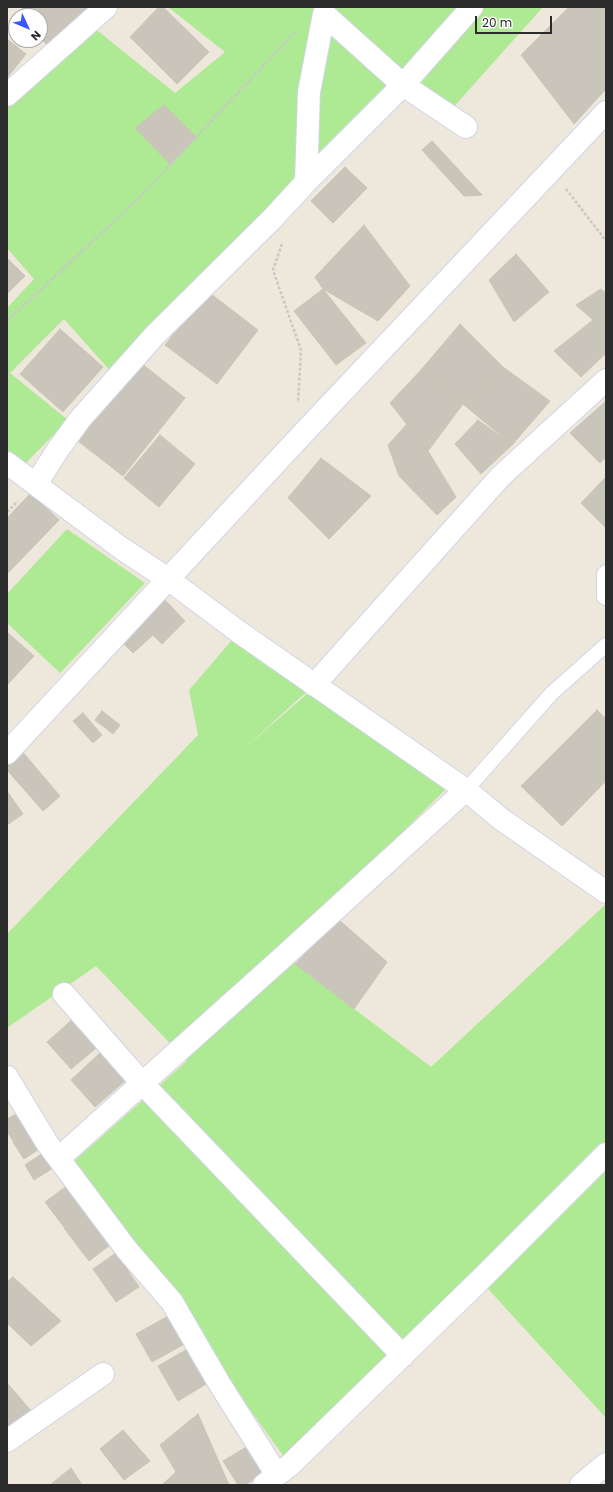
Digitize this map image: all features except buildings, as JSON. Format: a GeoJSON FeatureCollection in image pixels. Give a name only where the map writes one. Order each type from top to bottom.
{"type":"FeatureCollection","features":[{"type":"Feature","properties":{"kind":"street"},"geometry":{"type":"LineString","coordinates":[[7,95],[106,7]]}},
{"type":"Feature","properties":{"kind":"street"},"geometry":{"type":"LineString","coordinates":[[36,484],[59,448],[82,418],[155,335],[273,218],[306,182],[403,85],[472,7]]}},
{"type":"Feature","properties":{"kind":"street"},"geometry":{"type":"LineString","coordinates":[[322,9],[403,85],[466,127]]}},
{"type":"Feature","properties":{"kind":"street"},"geometry":{"type":"LineString","coordinates":[[306,182],[309,92],[322,9]]}},
{"type":"Feature","properties":{"kind":"street"},"geometry":{"type":"LineString","coordinates":[[7,753],[296,441],[606,112]]}},
{"type":"Feature","properties":{"kind":"street"},"geometry":{"type":"LineString","coordinates":[[314,685],[501,476],[606,380]]}},
{"type":"Feature","properties":{"kind":"street"},"geometry":{"type":"LineString","coordinates":[[7,463],[121,548],[314,685],[466,790],[501,819],[606,892]]}},
{"type":"Feature","properties":{"kind":"street"},"geometry":{"type":"LineString","coordinates":[[59,1158],[288,953],[466,790]]}},
{"type":"Feature","properties":{"kind":"street"},"geometry":{"type":"LineString","coordinates":[[64,994],[142,1083],[403,1356]]}},
{"type":"Feature","properties":{"kind":"street"},"geometry":{"type":"LineString","coordinates":[[7,1078],[47,1143],[127,1250],[172,1302],[219,1383],[270,1480],[290,1465],[403,1356],[606,1154]]}},
{"type":"Feature","properties":{"kind":"street"},"geometry":{"type":"LineString","coordinates":[[7,1441],[103,1374]]}},
{"type":"Feature","properties":{"kind":"street"},"geometry":{"type":"LineString","coordinates":[[581,1485],[606,1464]]}},
{"type":"Feature","properties":{"kind":"lane"},"geometry":{"type":"LineString","coordinates":[[606,572],[604,574],[604,597],[606,598]]}},
{"type":"Feature","properties":{"kind":"lane"},"geometry":{"type":"LineString","coordinates":[[466,790],[552,693],[606,645]]}},
{"type":"Feature","properties":{"kind":"path"},"geometry":{"type":"LineString","coordinates":[[7,321],[138,199],[297,30]]}},
{"type":"Feature","properties":{"kind":"path"},"geometry":{"type":"LineString","coordinates":[[551,170],[606,241]]}},
{"type":"Feature","properties":{"kind":"path"},"geometry":{"type":"LineString","coordinates":[[284,241],[273,270],[301,350],[296,441]]}},
{"type":"Feature","properties":{"kind":"green space"},"geometry":{"type":"Polygon","coordinates":[[[168,7],[543,7],[450,111],[403,73],[113,374],[64,319],[10,373],[68,420],[18,471],[7,463],[7,308],[34,279],[7,248],[7,95],[88,23],[175,93],[225,52],[168,7]]]}},
{"type":"Feature","properties":{"kind":"green space"},"geometry":{"type":"Polygon","coordinates":[[[67,529],[145,583],[60,673],[7,623],[7,594],[67,529]]]}},
{"type":"Feature","properties":{"kind":"green space"},"geometry":{"type":"Polygon","coordinates":[[[239,632],[314,685],[241,751],[315,687],[449,786],[291,942],[295,964],[431,1067],[606,904],[606,1418],[480,1280],[290,1465],[72,1163],[187,1061],[96,966],[7,1028],[7,934],[198,735],[189,690],[239,632]]]}}]}
